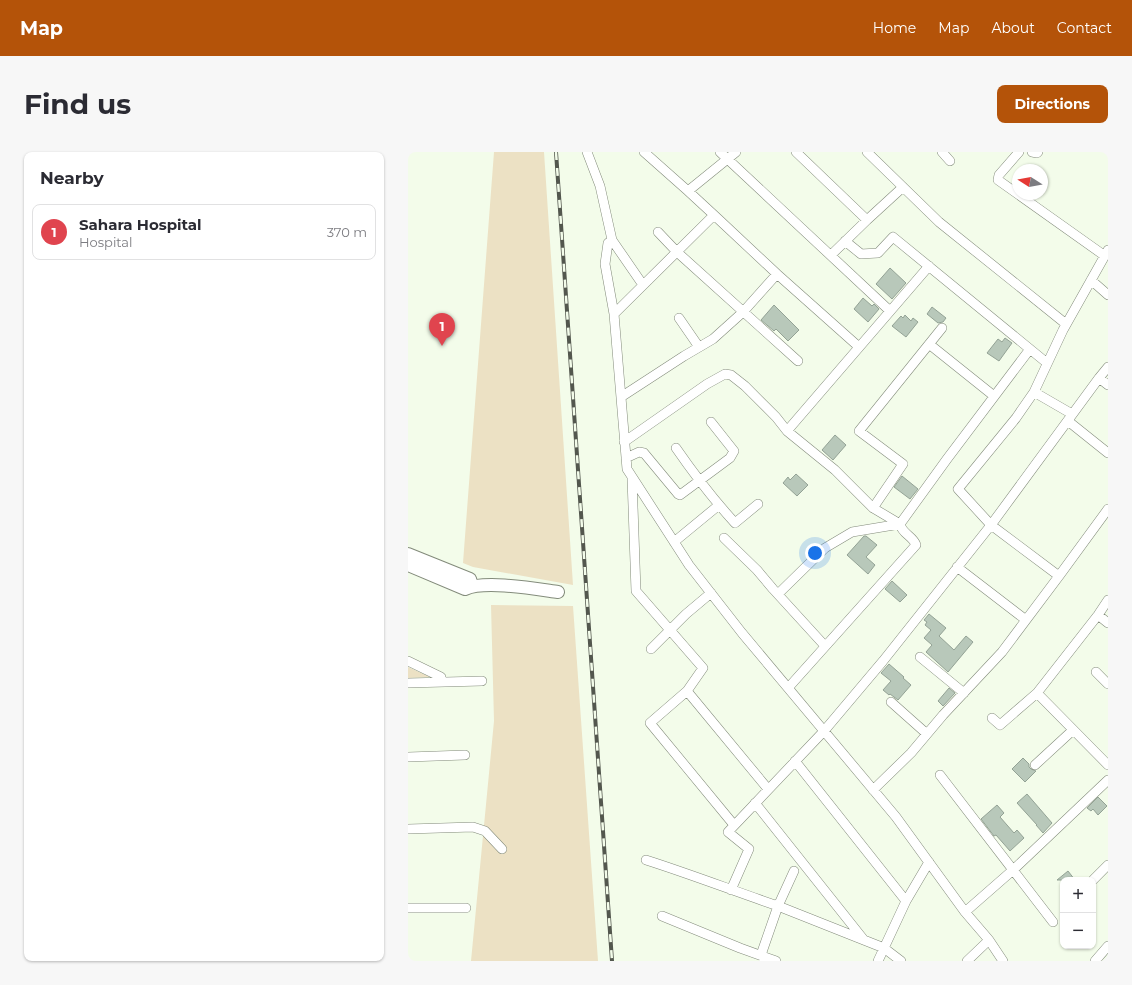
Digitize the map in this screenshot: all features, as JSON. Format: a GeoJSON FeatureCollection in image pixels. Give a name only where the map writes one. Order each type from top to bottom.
{"type":"FeatureCollection","features":[{"type":"Feature","properties":{"kind":"street"},"geometry":{"type":"LineString","coordinates":[[587,152],[600,186],[612,240],[643,285]]}},
{"type":"Feature","properties":{"kind":"street"},"geometry":{"type":"LineString","coordinates":[[644,152],[714,215],[776,274],[859,347]]}},
{"type":"Feature","properties":{"kind":"street"},"geometry":{"type":"LineString","coordinates":[[720,152],[890,311]]}},
{"type":"Feature","properties":{"kind":"street"},"geometry":{"type":"LineString","coordinates":[[688,191],[736,152]]}},
{"type":"Feature","properties":{"kind":"street"},"geometry":{"type":"LineString","coordinates":[[796,152],[867,220]]}},
{"type":"Feature","properties":{"kind":"street"},"geometry":{"type":"LineString","coordinates":[[867,152],[939,222],[1066,324]]}},
{"type":"Feature","properties":{"kind":"street"},"geometry":{"type":"LineString","coordinates":[[942,152],[950,160]]}},
{"type":"Feature","properties":{"kind":"street"},"geometry":{"type":"LineString","coordinates":[[1019,152],[999,175],[998,180],[1106,253],[1066,324],[1034,392],[1016,418],[958,489],[991,525],[1058,576]]}},
{"type":"Feature","properties":{"kind":"street"},"geometry":{"type":"LineString","coordinates":[[1032,152],[1038,152]]}},
{"type":"Feature","properties":{"kind":"street"},"geometry":{"type":"LineString","coordinates":[[830,255],[904,187]]}},
{"type":"Feature","properties":{"kind":"street"},"geometry":{"type":"LineString","coordinates":[[614,314],[714,215]]}},
{"type":"Feature","properties":{"kind":"street"},"geometry":{"type":"LineString","coordinates":[[658,232],[677,252],[798,361]]}},
{"type":"Feature","properties":{"kind":"street"},"geometry":{"type":"LineString","coordinates":[[844,241],[861,254],[878,253],[893,237],[1047,363]]}},
{"type":"Feature","properties":{"kind":"street"},"geometry":{"type":"LineString","coordinates":[[612,240],[608,243],[605,264],[614,314],[626,469],[689,565],[788,688],[896,817],[966,912],[989,940],[1003,961]]}},
{"type":"Feature","properties":{"kind":"street"},"geometry":{"type":"LineString","coordinates":[[787,431],[928,266]]}},
{"type":"Feature","properties":{"kind":"street"},"geometry":{"type":"LineString","coordinates":[[621,397],[713,339],[743,312],[776,274]]}},
{"type":"Feature","properties":{"kind":"street"},"geometry":{"type":"LineString","coordinates":[[1091,280],[1108,295]]}},
{"type":"Feature","properties":{"kind":"street"},"geometry":{"type":"LineString","coordinates":[[680,318],[699,347]]}},
{"type":"Feature","properties":{"kind":"street"},"geometry":{"type":"LineString","coordinates":[[873,508],[903,464],[859,431],[942,328]]}},
{"type":"Feature","properties":{"kind":"street"},"geometry":{"type":"LineString","coordinates":[[930,344],[994,396]]}},
{"type":"Feature","properties":{"kind":"street"},"geometry":{"type":"LineString","coordinates":[[778,594],[825,548],[852,532],[900,524],[1030,349]]}},
{"type":"Feature","properties":{"kind":"street"},"geometry":{"type":"LineString","coordinates":[[731,890],[749,849],[728,832],[824,731],[883,661],[991,525],[1108,367]]}},
{"type":"Feature","properties":{"kind":"street"},"geometry":{"type":"LineString","coordinates":[[624,442],[707,384],[725,374],[731,375],[745,386],[776,417],[787,431],[835,470],[873,508],[900,524],[902,530],[915,542],[916,545],[788,688]]}},
{"type":"Feature","properties":{"kind":"street"},"geometry":{"type":"LineString","coordinates":[[1099,378],[1108,385]]}},
{"type":"Feature","properties":{"kind":"street"},"geometry":{"type":"LineString","coordinates":[[1034,392],[1070,418],[1108,453]]}},
{"type":"Feature","properties":{"kind":"street"},"geometry":{"type":"LineString","coordinates":[[626,458],[639,452],[644,453],[678,494],[680,494],[730,458],[734,451],[711,422]]}},
{"type":"Feature","properties":{"kind":"street"},"geometry":{"type":"LineString","coordinates":[[676,448],[699,481],[735,523],[758,504]]}},
{"type":"Feature","properties":{"kind":"street"},"geometry":{"type":"LineString","coordinates":[[632,477],[636,591],[703,668],[686,691],[650,723],[734,825]]}},
{"type":"Feature","properties":{"kind":"street"},"geometry":{"type":"LineString","coordinates":[[674,542],[719,505]]}},
{"type":"Feature","properties":{"kind":"street"},"geometry":{"type":"LineString","coordinates":[[873,790],[911,753],[1002,652],[1108,509]]}},
{"type":"Feature","properties":{"kind":"street"},"geometry":{"type":"LineString","coordinates":[[724,538],[757,570],[825,646]]}},
{"type":"Feature","properties":{"kind":"street"},"geometry":{"type":"LineString","coordinates":[[408,554],[470,579],[472,586]]}},
{"type":"Feature","properties":{"kind":"street"},"geometry":{"type":"LineString","coordinates":[[408,566],[465,589],[472,586],[508,586],[558,592]]}},
{"type":"Feature","properties":{"kind":"street"},"geometry":{"type":"LineString","coordinates":[[957,567],[1026,620]]}},
{"type":"Feature","properties":{"kind":"street"},"geometry":{"type":"LineString","coordinates":[[652,648],[686,614],[711,593]]}},
{"type":"Feature","properties":{"kind":"street"},"geometry":{"type":"LineString","coordinates":[[992,718],[1000,725],[1037,693],[1108,600]]}},
{"type":"Feature","properties":{"kind":"street"},"geometry":{"type":"LineString","coordinates":[[1098,615],[1108,623]]}},
{"type":"Feature","properties":{"kind":"street"},"geometry":{"type":"LineString","coordinates":[[920,657],[964,693]]}},
{"type":"Feature","properties":{"kind":"street"},"geometry":{"type":"LineString","coordinates":[[408,661],[441,677],[441,682]]}},
{"type":"Feature","properties":{"kind":"street"},"geometry":{"type":"LineString","coordinates":[[1096,672],[1108,684]]}},
{"type":"Feature","properties":{"kind":"street"},"geometry":{"type":"LineString","coordinates":[[408,683],[482,681]]}},
{"type":"Feature","properties":{"kind":"street"},"geometry":{"type":"LineString","coordinates":[[686,691],[768,789]]}},
{"type":"Feature","properties":{"kind":"street"},"geometry":{"type":"LineString","coordinates":[[1037,693],[1073,730],[1106,760]]}},
{"type":"Feature","properties":{"kind":"street"},"geometry":{"type":"LineString","coordinates":[[891,702],[927,734]]}},
{"type":"Feature","properties":{"kind":"street"},"geometry":{"type":"LineString","coordinates":[[1035,765],[1073,730]]}},
{"type":"Feature","properties":{"kind":"street"},"geometry":{"type":"LineString","coordinates":[[408,757],[466,755]]}},
{"type":"Feature","properties":{"kind":"street"},"geometry":{"type":"LineString","coordinates":[[795,761],[906,900]]}},
{"type":"Feature","properties":{"kind":"street"},"geometry":{"type":"LineString","coordinates":[[940,775],[1053,922]]}},
{"type":"Feature","properties":{"kind":"street"},"geometry":{"type":"LineString","coordinates":[[966,912],[1013,870],[1108,780]]}},
{"type":"Feature","properties":{"kind":"street"},"geometry":{"type":"LineString","coordinates":[[755,803],[864,940]]}},
{"type":"Feature","properties":{"kind":"street"},"geometry":{"type":"LineString","coordinates":[[408,829],[473,826],[485,831],[502,849]]}},
{"type":"Feature","properties":{"kind":"street"},"geometry":{"type":"LineString","coordinates":[[646,860],[690,874],[778,906],[864,940],[884,948],[901,961]]}},
{"type":"Feature","properties":{"kind":"street"},"geometry":{"type":"LineString","coordinates":[[878,961],[906,900],[929,862]]}},
{"type":"Feature","properties":{"kind":"street"},"geometry":{"type":"LineString","coordinates":[[1096,877],[1108,865]]}},
{"type":"Feature","properties":{"kind":"street"},"geometry":{"type":"LineString","coordinates":[[764,959],[762,952],[778,906],[794,871]]}},
{"type":"Feature","properties":{"kind":"street"},"geometry":{"type":"LineString","coordinates":[[408,908],[466,908]]}},
{"type":"Feature","properties":{"kind":"street"},"geometry":{"type":"LineString","coordinates":[[662,916],[764,959],[776,961]]}},
{"type":"Feature","properties":{"kind":"street"},"geometry":{"type":"LineString","coordinates":[[967,961],[989,940]]}},
{"type":"Feature","properties":{"kind":"street"},"geometry":{"type":"LineString","coordinates":[[1095,961],[1108,946]]}},
{"type":"Feature","properties":{"kind":"shaded area"},"geometry":{"type":"Polygon","coordinates":[[[494,152],[544,152],[573,585],[473,567],[463,563],[494,152]]]}},
{"type":"Feature","properties":{"kind":"shaded area"},"geometry":{"type":"Polygon","coordinates":[[[491,605],[573,606],[598,961],[471,961],[494,721],[491,605]]]}},
{"type":"Feature","properties":{"kind":"shaded area"},"geometry":{"type":"Polygon","coordinates":[[[408,667],[430,677],[408,678],[408,667]]]}},
{"type":"Feature","properties":{"kind":"building"},"geometry":{"type":"Polygon","coordinates":[[[890,268],[906,283],[892,299],[876,284],[890,268]]]}},
{"type":"Feature","properties":{"kind":"building"},"geometry":{"type":"Polygon","coordinates":[[[863,298],[872,306],[874,304],[879,309],[868,322],[854,309],[863,298]]]}},
{"type":"Feature","properties":{"kind":"building"},"geometry":{"type":"Polygon","coordinates":[[[774,305],[799,330],[788,341],[776,329],[774,331],[761,320],[774,305]]]}},
{"type":"Feature","properties":{"kind":"building"},"geometry":{"type":"Polygon","coordinates":[[[932,307],[946,318],[943,322],[938,323],[927,314],[932,307]]]}},
{"type":"Feature","properties":{"kind":"building"},"geometry":{"type":"Polygon","coordinates":[[[905,315],[911,321],[913,318],[918,322],[906,337],[892,326],[901,316],[903,318],[905,315]]]}},
{"type":"Feature","properties":{"kind":"building"},"geometry":{"type":"Polygon","coordinates":[[[1005,338],[1012,343],[999,361],[987,353],[998,339],[1002,342],[1005,338]]]}},
{"type":"Feature","properties":{"kind":"building"},"geometry":{"type":"Polygon","coordinates":[[[835,435],[846,445],[833,460],[822,450],[835,435]]]}},
{"type":"Feature","properties":{"kind":"building"},"geometry":{"type":"Polygon","coordinates":[[[796,474],[808,485],[797,496],[783,483],[788,477],[790,480],[796,474]]]}},
{"type":"Feature","properties":{"kind":"building"},"geometry":{"type":"Polygon","coordinates":[[[902,476],[918,489],[910,499],[894,487],[902,476]]]}},
{"type":"Feature","properties":{"kind":"building"},"geometry":{"type":"Polygon","coordinates":[[[864,536],[877,545],[866,557],[875,565],[868,574],[847,555],[864,536]]]}},
{"type":"Feature","properties":{"kind":"building"},"geometry":{"type":"Polygon","coordinates":[[[892,581],[907,595],[900,602],[885,589],[892,581]]]}},
{"type":"Feature","properties":{"kind":"building"},"geometry":{"type":"Polygon","coordinates":[[[929,614],[946,628],[939,636],[954,650],[966,636],[973,642],[948,672],[926,652],[932,645],[924,638],[931,630],[925,625],[927,622],[924,620],[929,614]]]}},
{"type":"Feature","properties":{"kind":"building"},"geometry":{"type":"Polygon","coordinates":[[[889,664],[911,685],[898,700],[883,690],[891,681],[881,673],[889,664]]]}},
{"type":"Feature","properties":{"kind":"building"},"geometry":{"type":"Polygon","coordinates":[[[949,688],[955,693],[943,706],[938,701],[949,688]]]}},
{"type":"Feature","properties":{"kind":"building"},"geometry":{"type":"Polygon","coordinates":[[[1023,758],[1029,764],[1031,769],[1036,771],[1025,782],[1012,769],[1023,758]]]}},
{"type":"Feature","properties":{"kind":"building"},"geometry":{"type":"Polygon","coordinates":[[[1027,794],[1052,823],[1043,833],[1017,803],[1027,794]]]}},
{"type":"Feature","properties":{"kind":"building"},"geometry":{"type":"Polygon","coordinates":[[[1098,797],[1107,806],[1098,815],[1093,809],[1091,811],[1087,808],[1098,797]]]}},
{"type":"Feature","properties":{"kind":"building"},"geometry":{"type":"Polygon","coordinates":[[[997,805],[1004,813],[1000,817],[1014,833],[1017,830],[1024,838],[1010,851],[996,835],[994,836],[981,819],[997,805]]]}},
{"type":"Feature","properties":{"kind":"building"},"geometry":{"type":"Polygon","coordinates":[[[1068,871],[1073,877],[1061,877],[1068,871]]]}},
{"type":"Feature","properties":{"kind":"railway"},"geometry":{"type":"LineString","coordinates":[[556,152],[612,961]]}},
{"type":"Feature","properties":{"kind":"place","name":"Sahara Hospital"},"geometry":{"type":"Point","coordinates":[442,346]}}]}
